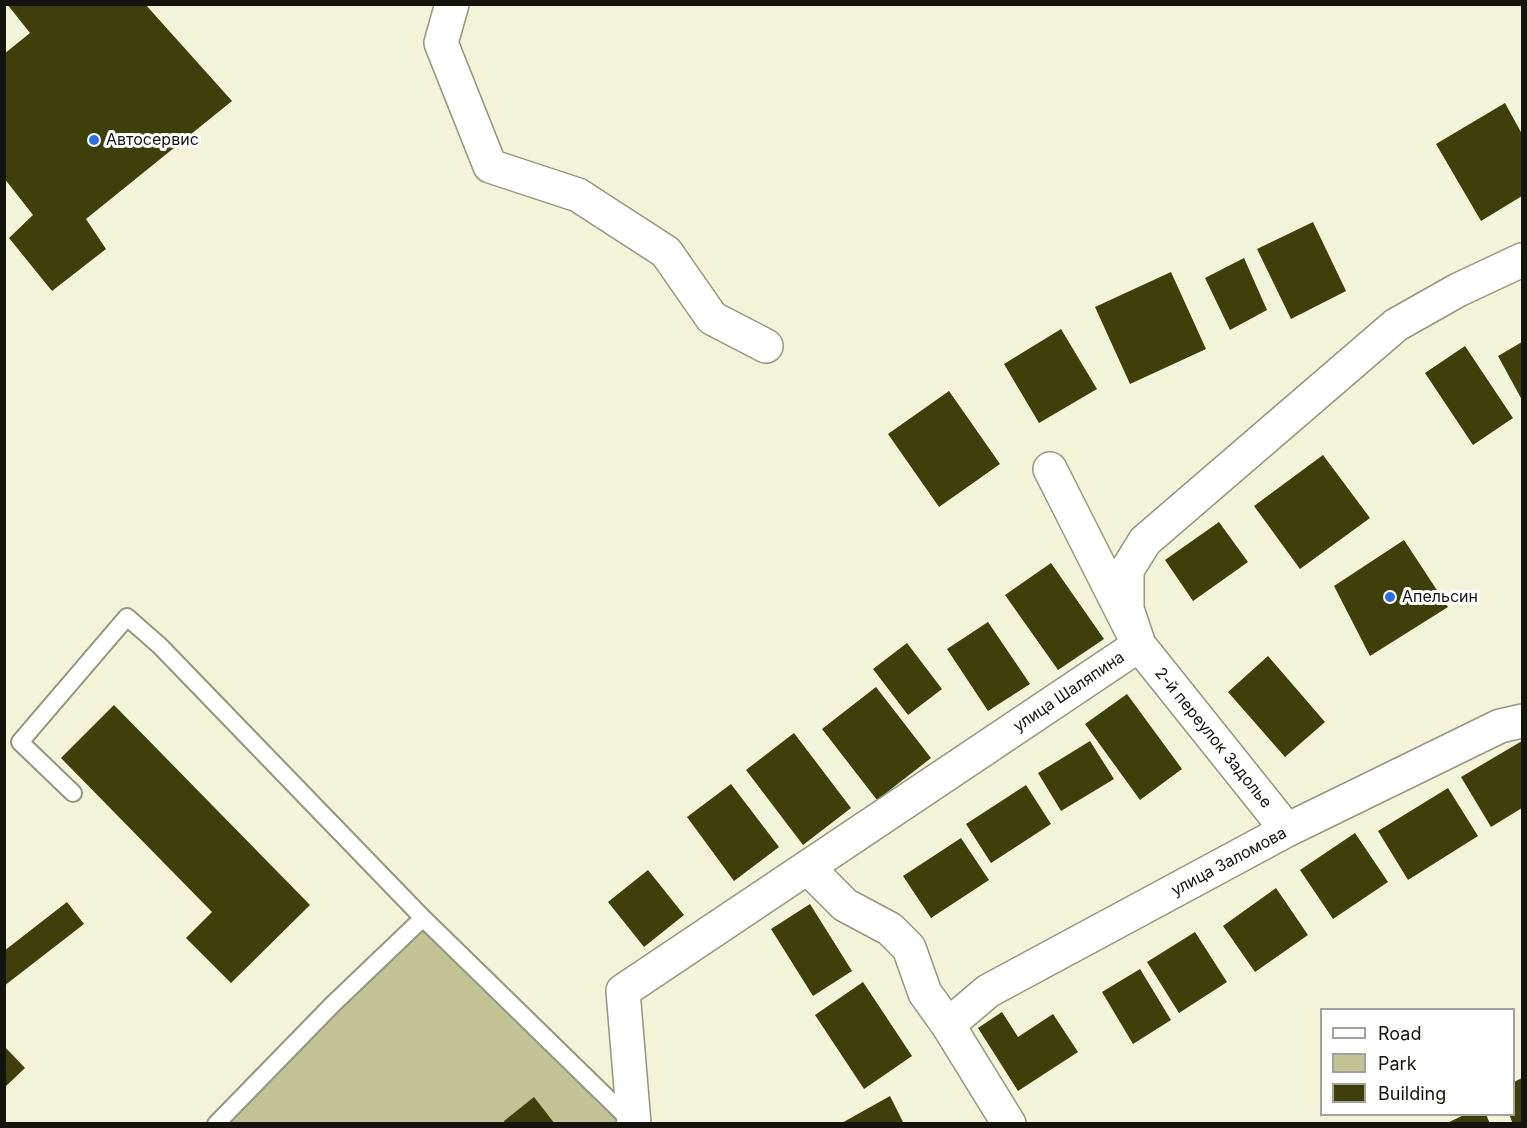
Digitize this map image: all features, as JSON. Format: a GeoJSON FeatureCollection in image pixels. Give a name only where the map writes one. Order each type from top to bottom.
{"type":"FeatureCollection","features":[{"type":"Feature","properties":{"kind":"street"},"geometry":{"type":"LineString","coordinates":[[452,4],[441,43],[490,166],[578,195],[666,252],[712,318],[766,346]]}},
{"type":"Feature","properties":{"kind":"street","name":"улица Шаляпина"},"geometry":{"type":"LineString","coordinates":[[633,1123],[623,991],[1139,645],[1127,609],[1127,570],[1145,541],[1396,325],[1458,290],[1522,260]]}},
{"type":"Feature","properties":{"kind":"street"},"geometry":{"type":"LineString","coordinates":[[1050,470],[1139,645]]}},
{"type":"Feature","properties":{"kind":"street","name":"2-й переулок Задолье"},"geometry":{"type":"LineString","coordinates":[[1139,645],[1287,830]]}},
{"type":"Feature","properties":{"kind":"street","name":"улица Заломова"},"geometry":{"type":"LineString","coordinates":[[948,1025],[988,991],[1287,830],[1500,726],[1522,720]]}},
{"type":"Feature","properties":{"kind":"street"},"geometry":{"type":"LineString","coordinates":[[808,868],[845,906],[890,929],[909,948],[925,993],[948,1025],[1009,1124]]}},
{"type":"Feature","properties":{"kind":"lane"},"geometry":{"type":"LineString","coordinates":[[74,793],[20,741],[127,617],[160,646],[423,918],[633,1123]]}},
{"type":"Feature","properties":{"kind":"lane"},"geometry":{"type":"LineString","coordinates":[[216,1124],[333,1004],[423,918]]}},
{"type":"Feature","properties":{"kind":"green space"},"geometry":{"type":"Polygon","coordinates":[[[423,918],[634,1124],[216,1124],[423,918]]]}},
{"type":"Feature","properties":{"kind":"building","name":"Автосервис"},"geometry":{"type":"Polygon","coordinates":[[[7,4],[145,4],[232,101],[86,219],[106,249],[52,291],[9,238],[33,215],[4,178],[4,54],[30,33],[7,4]]]}},
{"type":"Feature","properties":{"kind":"building"},"geometry":{"type":"Polygon","coordinates":[[[1505,103],[1522,134],[1522,196],[1481,221],[1436,144],[1505,103]]]}},
{"type":"Feature","properties":{"kind":"building"},"geometry":{"type":"Polygon","coordinates":[[[1313,222],[1346,291],[1291,319],[1257,249],[1313,222]]]}},
{"type":"Feature","properties":{"kind":"building"},"geometry":{"type":"Polygon","coordinates":[[[1244,258],[1267,310],[1230,330],[1205,278],[1244,258]]]}},
{"type":"Feature","properties":{"kind":"building"},"geometry":{"type":"Polygon","coordinates":[[[1171,272],[1206,349],[1130,384],[1095,307],[1171,272]]]}},
{"type":"Feature","properties":{"kind":"building"},"geometry":{"type":"Polygon","coordinates":[[[1061,329],[1097,389],[1039,423],[1004,364],[1061,329]]]}},
{"type":"Feature","properties":{"kind":"building"},"geometry":{"type":"Polygon","coordinates":[[[1522,342],[1522,400],[1498,356],[1522,342]]]}},
{"type":"Feature","properties":{"kind":"building"},"geometry":{"type":"Polygon","coordinates":[[[1465,346],[1513,418],[1473,445],[1425,373],[1465,346]]]}},
{"type":"Feature","properties":{"kind":"building"},"geometry":{"type":"Polygon","coordinates":[[[949,391],[1000,464],[939,507],[888,434],[949,391]]]}},
{"type":"Feature","properties":{"kind":"building"},"geometry":{"type":"Polygon","coordinates":[[[1323,455],[1370,518],[1300,569],[1254,506],[1323,455]]]}},
{"type":"Feature","properties":{"kind":"building"},"geometry":{"type":"Polygon","coordinates":[[[1219,522],[1248,562],[1193,601],[1165,560],[1219,522]]]}},
{"type":"Feature","properties":{"kind":"building","name":"Апельсин"},"geometry":{"type":"Polygon","coordinates":[[[1404,540],[1448,607],[1370,656],[1334,586],[1404,540]]]}},
{"type":"Feature","properties":{"kind":"building"},"geometry":{"type":"Polygon","coordinates":[[[1051,563],[1104,639],[1058,670],[1005,595],[1051,563]]]}},
{"type":"Feature","properties":{"kind":"building"},"geometry":{"type":"Polygon","coordinates":[[[988,622],[1030,684],[988,711],[947,649],[988,622]]]}},
{"type":"Feature","properties":{"kind":"building"},"geometry":{"type":"Polygon","coordinates":[[[907,643],[942,689],[908,715],[873,669],[907,643]]]}},
{"type":"Feature","properties":{"kind":"building"},"geometry":{"type":"Polygon","coordinates":[[[1268,656],[1325,722],[1285,757],[1228,692],[1268,656]]]}},
{"type":"Feature","properties":{"kind":"building"},"geometry":{"type":"Polygon","coordinates":[[[876,687],[931,758],[877,800],[822,729],[876,687]]]}},
{"type":"Feature","properties":{"kind":"building"},"geometry":{"type":"Polygon","coordinates":[[[1127,694],[1182,769],[1140,800],[1085,724],[1127,694]]]}},
{"type":"Feature","properties":{"kind":"building"},"geometry":{"type":"Polygon","coordinates":[[[114,705],[310,905],[231,983],[186,938],[212,912],[61,758],[114,705]]]}},
{"type":"Feature","properties":{"kind":"building"},"geometry":{"type":"Polygon","coordinates":[[[794,733],[851,808],[803,845],[746,770],[794,733]]]}},
{"type":"Feature","properties":{"kind":"building"},"geometry":{"type":"Polygon","coordinates":[[[1090,741],[1114,779],[1061,811],[1038,773],[1090,741]]]}},
{"type":"Feature","properties":{"kind":"building"},"geometry":{"type":"Polygon","coordinates":[[[1522,741],[1522,808],[1491,827],[1461,777],[1522,741]]]}},
{"type":"Feature","properties":{"kind":"building"},"geometry":{"type":"Polygon","coordinates":[[[731,784],[779,847],[734,881],[687,817],[731,784]]]}},
{"type":"Feature","properties":{"kind":"building"},"geometry":{"type":"Polygon","coordinates":[[[1026,785],[1051,824],[991,863],[966,824],[1026,785]]]}},
{"type":"Feature","properties":{"kind":"building"},"geometry":{"type":"Polygon","coordinates":[[[1448,788],[1478,836],[1408,880],[1378,831],[1448,788]]]}},
{"type":"Feature","properties":{"kind":"building"},"geometry":{"type":"Polygon","coordinates":[[[1355,833],[1388,882],[1333,919],[1300,870],[1355,833]]]}},
{"type":"Feature","properties":{"kind":"building"},"geometry":{"type":"Polygon","coordinates":[[[961,838],[989,880],[931,918],[903,876],[961,838]]]}},
{"type":"Feature","properties":{"kind":"building"},"geometry":{"type":"Polygon","coordinates":[[[648,870],[684,915],[644,947],[608,902],[648,870]]]}},
{"type":"Feature","properties":{"kind":"building"},"geometry":{"type":"Polygon","coordinates":[[[1276,888],[1308,935],[1255,972],[1223,926],[1276,888]]]}},
{"type":"Feature","properties":{"kind":"building"},"geometry":{"type":"Polygon","coordinates":[[[67,902],[84,924],[4,986],[4,951],[67,902]]]}},
{"type":"Feature","properties":{"kind":"building"},"geometry":{"type":"Polygon","coordinates":[[[810,904],[852,971],[813,996],[771,929],[810,904]]]}},
{"type":"Feature","properties":{"kind":"building"},"geometry":{"type":"Polygon","coordinates":[[[1195,932],[1227,982],[1179,1013],[1147,962],[1195,932]]]}},
{"type":"Feature","properties":{"kind":"building"},"geometry":{"type":"Polygon","coordinates":[[[1140,969],[1171,1020],[1133,1044],[1102,992],[1140,969]]]}},
{"type":"Feature","properties":{"kind":"building"},"geometry":{"type":"Polygon","coordinates":[[[863,982],[912,1056],[864,1089],[815,1015],[863,982]]]}},
{"type":"Feature","properties":{"kind":"building"},"geometry":{"type":"Polygon","coordinates":[[[1002,1012],[1018,1037],[1053,1014],[1078,1052],[1018,1091],[978,1028],[1002,1012]]]}},
{"type":"Feature","properties":{"kind":"building"},"geometry":{"type":"Polygon","coordinates":[[[4,1046],[25,1068],[4,1088],[4,1046]]]}},
{"type":"Feature","properties":{"kind":"building"},"geometry":{"type":"Polygon","coordinates":[[[1522,1078],[1522,1124],[1513,1124],[1510,1116],[1515,1116],[1515,1082],[1522,1078]]]}},
{"type":"Feature","properties":{"kind":"building"},"geometry":{"type":"Polygon","coordinates":[[[890,1096],[904,1124],[840,1124],[890,1096]]]}},
{"type":"Feature","properties":{"kind":"building"},"geometry":{"type":"Polygon","coordinates":[[[534,1097],[555,1124],[505,1124],[504,1121],[534,1097]]]}},
{"type":"Feature","properties":{"kind":"building"},"geometry":{"type":"Polygon","coordinates":[[[1462,1116],[1487,1116],[1490,1124],[1445,1124],[1462,1116]]]}},
{"type":"Feature","properties":{"kind":"place","name":"Автосервис"},"geometry":{"type":"Point","coordinates":[94,140]}},
{"type":"Feature","properties":{"kind":"place","name":"Апельсин"},"geometry":{"type":"Point","coordinates":[1390,597]}}]}
